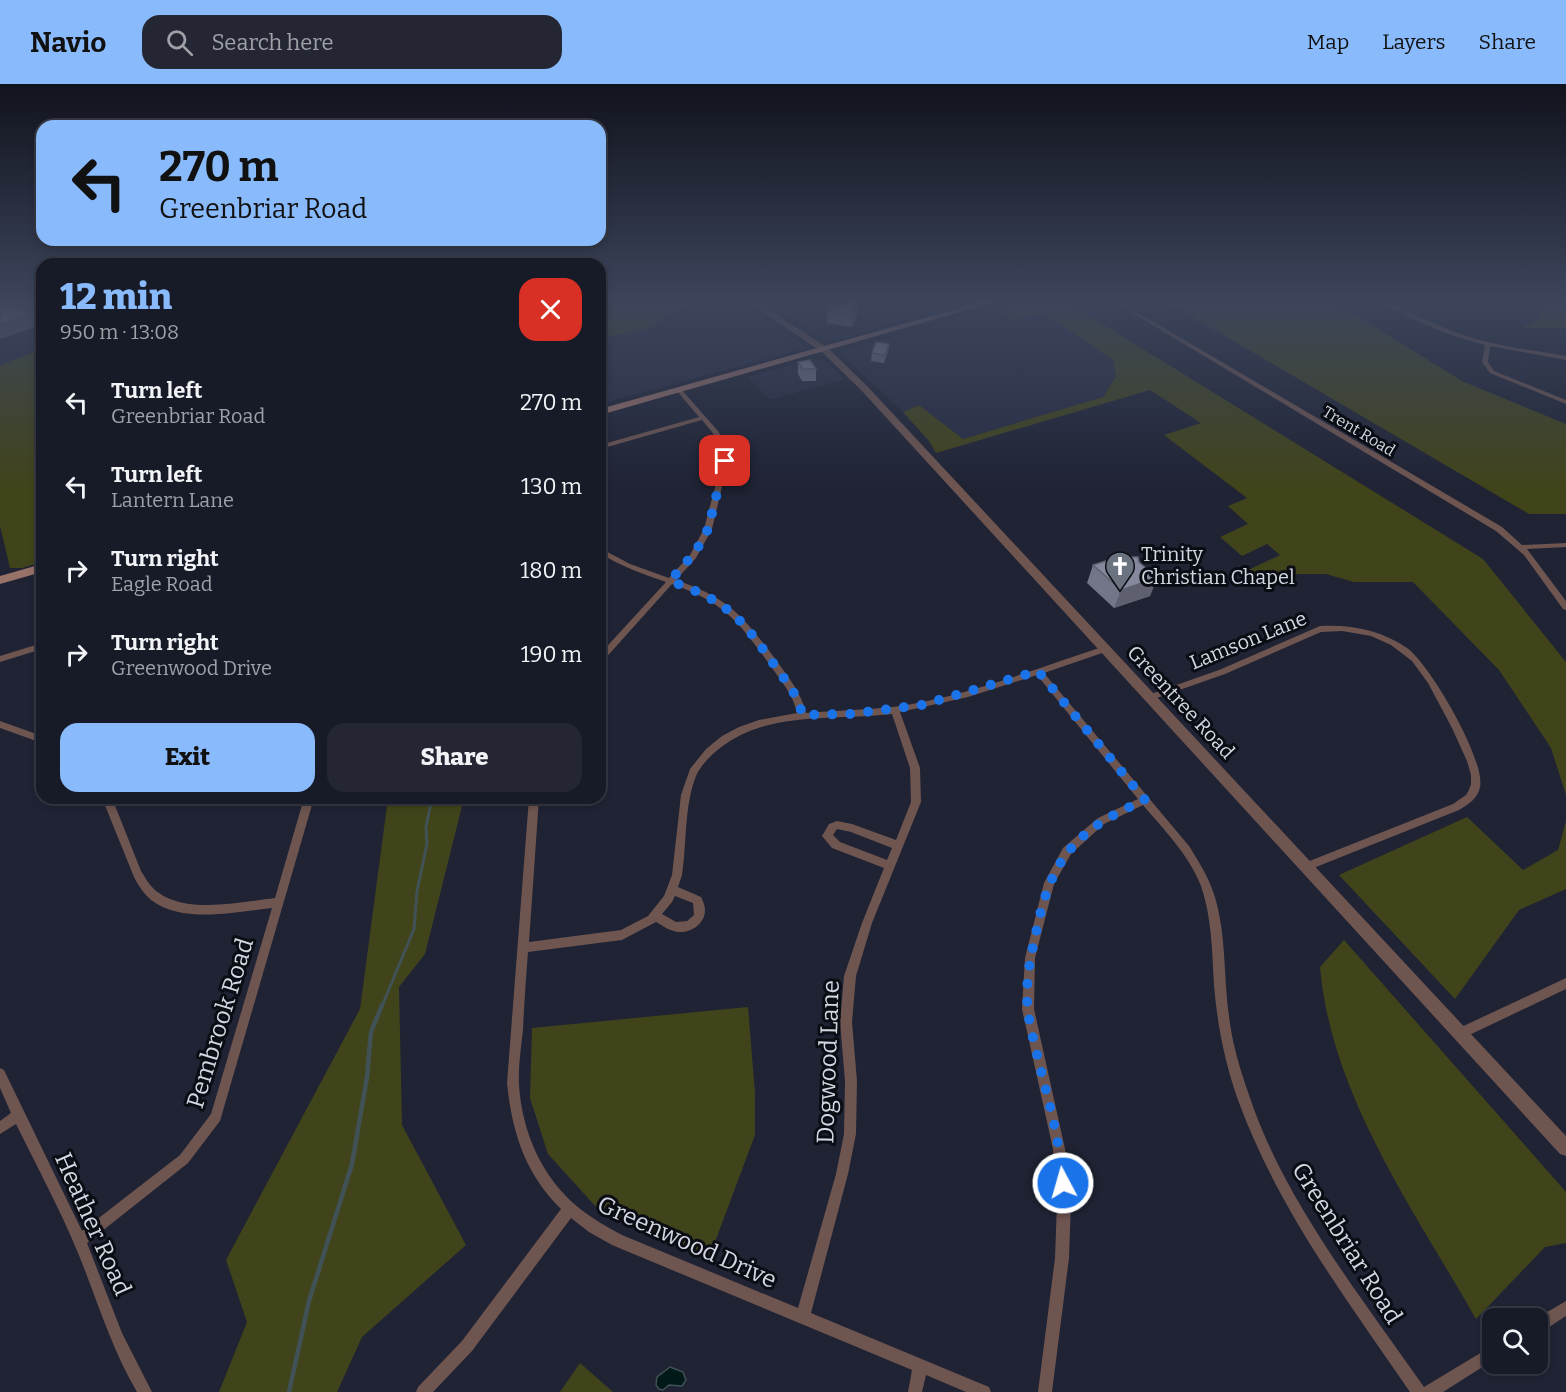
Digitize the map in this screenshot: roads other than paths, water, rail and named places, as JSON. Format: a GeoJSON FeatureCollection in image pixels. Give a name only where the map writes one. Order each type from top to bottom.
{"type":"FeatureCollection","features":[{"type":"Feature","properties":{"kind":"main road"},"geometry":{"type":"LineString","coordinates":[[606,410],[777,363]]}},
{"type":"Feature","properties":{"kind":"main road"},"geometry":{"type":"LineString","coordinates":[[0,580],[36,570]]}},
{"type":"Feature","properties":{"kind":"street","name":"Greentree Road"},"geometry":{"type":"LineString","coordinates":[[838,363],[1151,697],[1566,1148]]}},
{"type":"Feature","properties":{"kind":"street","name":"Trent Road"},"geometry":{"type":"LineString","coordinates":[[1219,363],[1487,522],[1522,547],[1566,607]]}},
{"type":"Feature","properties":{"kind":"street"},"geometry":{"type":"LineString","coordinates":[[1486,363],[1492,372],[1566,402]]}},
{"type":"Feature","properties":{"kind":"street"},"geometry":{"type":"LineString","coordinates":[[606,652],[696,551],[708,529],[725,461],[720,438],[679,390]]}},
{"type":"Feature","properties":{"kind":"street"},"geometry":{"type":"LineString","coordinates":[[606,445],[704,417]]}},
{"type":"Feature","properties":{"kind":"street"},"geometry":{"type":"LineString","coordinates":[[1522,547],[1566,544]]}},
{"type":"Feature","properties":{"kind":"street"},"geometry":{"type":"LineString","coordinates":[[606,553],[626,565],[715,599],[736,615],[753,634],[794,692],[802,715]]}},
{"type":"Feature","properties":{"kind":"street","name":"Lamson Lane"},"geometry":{"type":"LineString","coordinates":[[1151,697],[1222,672],[1320,629],[1363,631],[1389,641],[1412,656],[1427,674],[1473,761],[1477,782],[1474,791],[1468,800],[1456,807],[1306,867]]}},
{"type":"Feature","properties":{"kind":"street"},"geometry":{"type":"LineString","coordinates":[[0,659],[36,648]]}},
{"type":"Feature","properties":{"kind":"street"},"geometry":{"type":"LineString","coordinates":[[522,948],[622,935],[638,930],[657,917],[668,903],[673,890],[687,791],[693,773],[702,757],[725,739],[750,726],[771,719],[894,710],[951,698],[1105,649]]}},
{"type":"Feature","properties":{"kind":"street","name":"Greenbriar Road"},"geometry":{"type":"LineString","coordinates":[[1038,671],[1194,861],[1210,896],[1218,931],[1220,992],[1228,1046],[1246,1103],[1263,1145],[1303,1223],[1419,1392]]}},
{"type":"Feature","properties":{"kind":"street","name":"Dogwood Lane"},"geometry":{"type":"LineString","coordinates":[[803,1317],[842,1174],[850,1134],[851,1081],[846,1022],[850,976],[864,931],[916,802],[917,788],[913,762],[894,710]]}},
{"type":"Feature","properties":{"kind":"street"},"geometry":{"type":"LineString","coordinates":[[0,724],[36,738]]}},
{"type":"Feature","properties":{"kind":"street"},"geometry":{"type":"LineString","coordinates":[[1045,1392],[1062,1258],[1064,1202],[1059,1149],[1028,1009],[1030,958],[1049,883],[1067,851],[1101,821],[1145,800]]}},
{"type":"Feature","properties":{"kind":"street"},"geometry":{"type":"LineString","coordinates":[[110,804],[143,884],[161,900],[178,908],[202,910],[279,902]]}},
{"type":"Feature","properties":{"kind":"street","name":"Pembrook Road"},"geometry":{"type":"LineString","coordinates":[[79,1241],[184,1159],[216,1117],[307,804]]}},
{"type":"Feature","properties":{"kind":"street","name":"Greenwood Drive"},"geometry":{"type":"LineString","coordinates":[[534,804],[513,1068],[514,1098],[520,1128],[534,1164],[551,1190],[569,1210],[591,1226],[617,1240],[984,1392]]}},
{"type":"Feature","properties":{"kind":"street"},"geometry":{"type":"LineString","coordinates":[[890,866],[836,845],[827,836],[828,831],[832,827],[844,826],[899,846]]}},
{"type":"Feature","properties":{"kind":"street"},"geometry":{"type":"LineString","coordinates":[[657,917],[678,927],[691,924],[699,916],[701,910],[698,900],[673,890]]}},
{"type":"Feature","properties":{"kind":"street"},"geometry":{"type":"LineString","coordinates":[[1461,1033],[1566,983]]}},
{"type":"Feature","properties":{"kind":"street","name":"Heather Road"},"geometry":{"type":"LineString","coordinates":[[0,1074],[79,1241],[129,1362],[145,1392]]}},
{"type":"Feature","properties":{"kind":"street"},"geometry":{"type":"LineString","coordinates":[[0,1128],[18,1116]]}},
{"type":"Feature","properties":{"kind":"street"},"geometry":{"type":"LineString","coordinates":[[423,1392],[466,1346],[569,1210]]}},
{"type":"Feature","properties":{"kind":"street"},"geometry":{"type":"LineString","coordinates":[[1548,1320],[1566,1308]]}},
{"type":"Feature","properties":{"kind":"street"},"geometry":{"type":"LineString","coordinates":[[1429,1392],[1482,1359]]}},
{"type":"Feature","properties":{"kind":"street"},"geometry":{"type":"LineString","coordinates":[[915,1392],[920,1366]]}},
{"type":"Feature","properties":{"kind":"waterway"},"geometry":{"type":"LineString","coordinates":[[382,1006],[414,929],[417,891],[427,844],[426,827],[431,804]]}},
{"type":"Feature","properties":{"kind":"waterway"},"geometry":{"type":"LineString","coordinates":[[289,1392],[309,1301],[352,1164],[367,1077],[371,1032],[382,1005]]}},
{"type":"Feature","properties":{"kind":"place","name":"Trinity Christian Chapel"},"geometry":{"type":"Point","coordinates":[1120,592]}}]}
